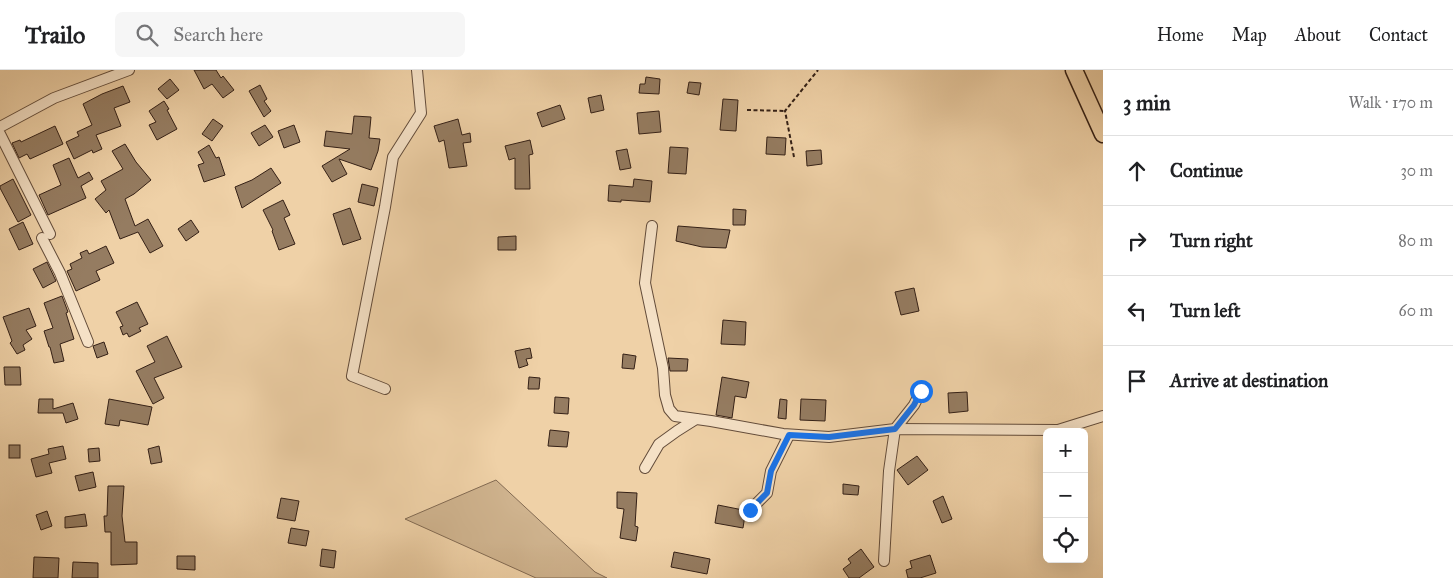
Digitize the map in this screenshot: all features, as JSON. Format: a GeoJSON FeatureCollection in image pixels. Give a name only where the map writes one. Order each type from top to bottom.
{"type":"FeatureCollection","features":[{"type":"Feature","properties":{"kind":"highway"},"geometry":{"type":"LineString","coordinates":[[1075,71],[1103,134]]}},
{"type":"Feature","properties":{"kind":"street"},"geometry":{"type":"LineString","coordinates":[[0,127],[54,98],[128,70]]}},
{"type":"Feature","properties":{"kind":"street"},"geometry":{"type":"LineString","coordinates":[[385,389],[352,376],[393,157],[421,113],[417,70]]}},
{"type":"Feature","properties":{"kind":"street"},"geometry":{"type":"LineString","coordinates":[[0,134],[46,236],[88,342]]}},
{"type":"Feature","properties":{"kind":"street"},"geometry":{"type":"LineString","coordinates":[[652,226],[645,283],[663,368],[665,395],[669,409],[675,416],[789,435],[829,437],[895,429],[1058,430],[1103,416]]}},
{"type":"Feature","properties":{"kind":"street"},"geometry":{"type":"LineString","coordinates":[[884,561],[889,471],[895,429],[914,405],[921,391]]}},
{"type":"Feature","properties":{"kind":"street"},"geometry":{"type":"LineString","coordinates":[[645,468],[659,444],[677,430],[696,419]]}},
{"type":"Feature","properties":{"kind":"street"},"geometry":{"type":"LineString","coordinates":[[750,510],[767,493],[771,471],[789,435]]}},
{"type":"Feature","properties":{"kind":"path"},"geometry":{"type":"LineString","coordinates":[[794,157],[785,111],[818,70]]}},
{"type":"Feature","properties":{"kind":"path"},"geometry":{"type":"LineString","coordinates":[[747,110],[785,111]]}},
{"type":"Feature","properties":{"kind":"shaded area"},"geometry":{"type":"Polygon","coordinates":[[[496,480],[595,572],[607,578],[536,578],[405,519],[496,480]]]}},
{"type":"Feature","properties":{"kind":"building"},"geometry":{"type":"Polygon","coordinates":[[[194,70],[216,70],[221,78],[223,76],[234,90],[223,98],[212,84],[204,89],[194,70]]]}},
{"type":"Feature","properties":{"kind":"building"},"geometry":{"type":"Polygon","coordinates":[[[646,77],[660,79],[659,94],[639,93],[640,84],[645,84],[646,77]]]}},
{"type":"Feature","properties":{"kind":"building"},"geometry":{"type":"Polygon","coordinates":[[[170,79],[179,90],[167,99],[158,89],[170,79]]]}},
{"type":"Feature","properties":{"kind":"building"},"geometry":{"type":"Polygon","coordinates":[[[689,82],[701,83],[699,95],[687,93],[689,82]]]}},
{"type":"Feature","properties":{"kind":"building"},"geometry":{"type":"Polygon","coordinates":[[[260,85],[267,99],[264,101],[271,111],[264,117],[249,91],[260,85]]]}},
{"type":"Feature","properties":{"kind":"building"},"geometry":{"type":"Polygon","coordinates":[[[123,86],[130,102],[114,108],[121,126],[96,135],[102,149],[93,153],[92,150],[74,159],[66,142],[79,136],[77,132],[92,125],[83,104],[123,86]]]}},
{"type":"Feature","properties":{"kind":"building"},"geometry":{"type":"Polygon","coordinates":[[[601,95],[604,110],[591,113],[588,98],[601,95]]]}},
{"type":"Feature","properties":{"kind":"building"},"geometry":{"type":"Polygon","coordinates":[[[723,99],[738,100],[736,131],[720,130],[723,99]]]}},
{"type":"Feature","properties":{"kind":"building"},"geometry":{"type":"Polygon","coordinates":[[[164,101],[177,129],[157,140],[149,125],[156,122],[149,111],[164,101]]]}},
{"type":"Feature","properties":{"kind":"building"},"geometry":{"type":"Polygon","coordinates":[[[560,105],[565,119],[542,127],[537,113],[560,105]]]}},
{"type":"Feature","properties":{"kind":"building"},"geometry":{"type":"Polygon","coordinates":[[[659,111],[661,132],[639,134],[637,113],[659,111]]]}},
{"type":"Feature","properties":{"kind":"building"},"geometry":{"type":"Polygon","coordinates":[[[354,116],[371,117],[369,138],[380,139],[378,151],[371,170],[339,159],[347,174],[332,182],[322,166],[350,149],[324,146],[326,131],[352,134],[354,116]]]}},
{"type":"Feature","properties":{"kind":"building"},"geometry":{"type":"Polygon","coordinates":[[[213,119],[223,126],[212,141],[202,134],[213,119]]]}},
{"type":"Feature","properties":{"kind":"building"},"geometry":{"type":"Polygon","coordinates":[[[458,119],[462,135],[470,133],[471,142],[463,143],[467,166],[449,168],[444,140],[439,142],[434,126],[458,119]]]}},
{"type":"Feature","properties":{"kind":"building"},"geometry":{"type":"Polygon","coordinates":[[[265,125],[273,137],[259,146],[251,133],[265,125]]]}},
{"type":"Feature","properties":{"kind":"building"},"geometry":{"type":"Polygon","coordinates":[[[294,125],[300,142],[284,148],[278,131],[294,125]]]}},
{"type":"Feature","properties":{"kind":"building"},"geometry":{"type":"Polygon","coordinates":[[[55,126],[63,144],[30,159],[27,154],[19,158],[12,143],[20,140],[21,142],[55,126]]]}},
{"type":"Feature","properties":{"kind":"building"},"geometry":{"type":"Polygon","coordinates":[[[767,137],[786,138],[785,155],[766,154],[767,137]]]}},
{"type":"Feature","properties":{"kind":"building"},"geometry":{"type":"Polygon","coordinates":[[[530,140],[533,154],[529,155],[530,189],[515,189],[515,158],[509,160],[505,146],[530,140]]]}},
{"type":"Feature","properties":{"kind":"building"},"geometry":{"type":"Polygon","coordinates":[[[125,144],[136,162],[151,180],[125,199],[135,226],[148,219],[163,246],[150,253],[138,232],[120,239],[109,210],[106,213],[95,199],[106,190],[101,181],[123,169],[112,151],[125,144]]]}},
{"type":"Feature","properties":{"kind":"building"},"geometry":{"type":"Polygon","coordinates":[[[209,145],[216,158],[219,157],[225,175],[204,182],[198,165],[204,163],[198,152],[209,145]]]}},
{"type":"Feature","properties":{"kind":"building"},"geometry":{"type":"Polygon","coordinates":[[[670,147],[688,148],[686,174],[668,173],[670,147]]]}},
{"type":"Feature","properties":{"kind":"building"},"geometry":{"type":"Polygon","coordinates":[[[627,149],[631,168],[620,170],[616,151],[627,149]]]}},
{"type":"Feature","properties":{"kind":"building"},"geometry":{"type":"Polygon","coordinates":[[[821,150],[822,164],[807,166],[806,151],[821,150]]]}},
{"type":"Feature","properties":{"kind":"building"},"geometry":{"type":"Polygon","coordinates":[[[69,158],[78,178],[89,172],[93,179],[81,186],[86,198],[48,215],[39,195],[61,185],[53,165],[69,158]]]}},
{"type":"Feature","properties":{"kind":"building"},"geometry":{"type":"Polygon","coordinates":[[[271,168],[281,183],[242,208],[235,187],[252,180],[271,168]]]}},
{"type":"Feature","properties":{"kind":"building"},"geometry":{"type":"Polygon","coordinates":[[[13,179],[31,215],[18,222],[0,188],[0,186],[13,179]]]}},
{"type":"Feature","properties":{"kind":"building"},"geometry":{"type":"Polygon","coordinates":[[[634,179],[652,181],[650,202],[608,201],[609,185],[633,187],[634,179]]]}},
{"type":"Feature","properties":{"kind":"building"},"geometry":{"type":"Polygon","coordinates":[[[362,184],[378,188],[374,206],[358,202],[362,184]]]}},
{"type":"Feature","properties":{"kind":"building"},"geometry":{"type":"Polygon","coordinates":[[[283,200],[290,215],[284,218],[295,244],[279,250],[273,230],[263,210],[283,200]]]}},
{"type":"Feature","properties":{"kind":"building"},"geometry":{"type":"Polygon","coordinates":[[[350,208],[361,239],[343,245],[333,214],[350,208]]]}},
{"type":"Feature","properties":{"kind":"building"},"geometry":{"type":"Polygon","coordinates":[[[733,209],[746,210],[745,225],[733,225],[733,209]]]}},
{"type":"Feature","properties":{"kind":"building"},"geometry":{"type":"Polygon","coordinates":[[[191,220],[199,232],[186,241],[178,229],[191,220]]]}},
{"type":"Feature","properties":{"kind":"building"},"geometry":{"type":"Polygon","coordinates":[[[23,222],[33,244],[19,250],[9,229],[23,222]]]}},
{"type":"Feature","properties":{"kind":"building"},"geometry":{"type":"Polygon","coordinates":[[[678,226],[730,230],[726,248],[702,247],[676,241],[678,226]]]}},
{"type":"Feature","properties":{"kind":"building"},"geometry":{"type":"Polygon","coordinates":[[[516,236],[516,250],[498,250],[498,237],[516,236]]]}},
{"type":"Feature","properties":{"kind":"building"},"geometry":{"type":"Polygon","coordinates":[[[106,246],[114,263],[96,271],[100,280],[76,291],[67,271],[72,269],[70,264],[82,258],[80,253],[87,250],[89,254],[106,246]]]}},
{"type":"Feature","properties":{"kind":"building"},"geometry":{"type":"Polygon","coordinates":[[[47,262],[56,281],[43,288],[33,269],[47,262]]]}},
{"type":"Feature","properties":{"kind":"building"},"geometry":{"type":"Polygon","coordinates":[[[914,288],[919,311],[901,315],[895,292],[914,288]]]}},
{"type":"Feature","properties":{"kind":"building"},"geometry":{"type":"Polygon","coordinates":[[[62,296],[74,339],[60,344],[64,361],[54,363],[44,331],[53,328],[44,303],[62,296]]]}},
{"type":"Feature","properties":{"kind":"building"},"geometry":{"type":"Polygon","coordinates":[[[137,302],[148,324],[139,328],[141,331],[129,337],[127,333],[123,335],[120,327],[123,326],[116,312],[137,302]]]}},
{"type":"Feature","properties":{"kind":"building"},"geometry":{"type":"Polygon","coordinates":[[[29,308],[36,326],[26,330],[32,339],[23,345],[25,350],[17,354],[10,343],[12,341],[3,317],[29,308]]]}},
{"type":"Feature","properties":{"kind":"building"},"geometry":{"type":"Polygon","coordinates":[[[723,320],[746,322],[745,345],[721,344],[723,320]]]}},
{"type":"Feature","properties":{"kind":"building"},"geometry":{"type":"Polygon","coordinates":[[[167,336],[182,367],[154,378],[164,398],[153,404],[136,371],[155,362],[147,346],[167,336]]]}},
{"type":"Feature","properties":{"kind":"building"},"geometry":{"type":"Polygon","coordinates":[[[104,342],[108,354],[97,358],[93,346],[104,342]]]}},
{"type":"Feature","properties":{"kind":"building"},"geometry":{"type":"Polygon","coordinates":[[[530,348],[532,358],[526,359],[528,365],[519,368],[515,351],[530,348]]]}},
{"type":"Feature","properties":{"kind":"building"},"geometry":{"type":"Polygon","coordinates":[[[623,354],[636,356],[634,369],[622,368],[623,354]]]}},
{"type":"Feature","properties":{"kind":"building"},"geometry":{"type":"Polygon","coordinates":[[[668,358],[688,359],[687,371],[670,371],[668,358]]]}},
{"type":"Feature","properties":{"kind":"building"},"geometry":{"type":"Polygon","coordinates":[[[4,367],[20,367],[21,385],[5,385],[4,367]]]}},
{"type":"Feature","properties":{"kind":"building"},"geometry":{"type":"Polygon","coordinates":[[[529,377],[540,378],[539,389],[528,389],[529,377]]]}},
{"type":"Feature","properties":{"kind":"building"},"geometry":{"type":"Polygon","coordinates":[[[722,377],[749,382],[746,398],[735,396],[732,418],[716,415],[722,377]]]}},
{"type":"Feature","properties":{"kind":"building"},"geometry":{"type":"Polygon","coordinates":[[[967,392],[968,411],[949,413],[948,393],[967,392]]]}},
{"type":"Feature","properties":{"kind":"building"},"geometry":{"type":"Polygon","coordinates":[[[555,397],[569,398],[568,414],[554,413],[555,397]]]}},
{"type":"Feature","properties":{"kind":"building"},"geometry":{"type":"Polygon","coordinates":[[[39,399],[53,399],[53,409],[73,403],[78,419],[66,423],[63,413],[38,413],[39,399]]]}},
{"type":"Feature","properties":{"kind":"building"},"geometry":{"type":"Polygon","coordinates":[[[109,399],[152,407],[148,425],[120,420],[119,426],[105,424],[109,399]]]}},
{"type":"Feature","properties":{"kind":"building"},"geometry":{"type":"Polygon","coordinates":[[[780,399],[787,400],[786,419],[778,418],[780,399]]]}},
{"type":"Feature","properties":{"kind":"building"},"geometry":{"type":"Polygon","coordinates":[[[801,399],[826,400],[825,421],[800,420],[801,399]]]}},
{"type":"Feature","properties":{"kind":"building"},"geometry":{"type":"Polygon","coordinates":[[[550,430],[569,432],[567,447],[548,446],[550,430]]]}},
{"type":"Feature","properties":{"kind":"building"},"geometry":{"type":"Polygon","coordinates":[[[9,445],[20,445],[20,458],[9,458],[9,445]]]}},
{"type":"Feature","properties":{"kind":"building"},"geometry":{"type":"Polygon","coordinates":[[[63,446],[66,459],[49,463],[52,473],[36,477],[31,459],[49,454],[48,449],[63,446]]]}},
{"type":"Feature","properties":{"kind":"building"},"geometry":{"type":"Polygon","coordinates":[[[159,446],[162,462],[151,464],[148,449],[159,446]]]}},
{"type":"Feature","properties":{"kind":"building"},"geometry":{"type":"Polygon","coordinates":[[[99,448],[100,461],[89,462],[88,449],[99,448]]]}},
{"type":"Feature","properties":{"kind":"building"},"geometry":{"type":"Polygon","coordinates":[[[917,456],[928,470],[908,485],[897,470],[917,456]]]}},
{"type":"Feature","properties":{"kind":"building"},"geometry":{"type":"Polygon","coordinates":[[[93,472],[96,487],[79,491],[75,476],[93,472]]]}},
{"type":"Feature","properties":{"kind":"building"},"geometry":{"type":"Polygon","coordinates":[[[843,484],[859,486],[858,495],[843,494],[843,484]]]}},
{"type":"Feature","properties":{"kind":"building"},"geometry":{"type":"Polygon","coordinates":[[[108,486],[124,486],[122,516],[125,542],[137,542],[137,564],[111,565],[111,532],[105,532],[104,516],[107,516],[108,486]]]}},
{"type":"Feature","properties":{"kind":"building"},"geometry":{"type":"Polygon","coordinates":[[[617,492],[637,493],[635,526],[638,527],[636,541],[620,538],[624,509],[617,508],[617,492]]]}},
{"type":"Feature","properties":{"kind":"building"},"geometry":{"type":"Polygon","coordinates":[[[943,496],[952,519],[942,523],[933,501],[943,496]]]}},
{"type":"Feature","properties":{"kind":"building"},"geometry":{"type":"Polygon","coordinates":[[[281,498],[299,501],[295,521],[277,518],[281,498]]]}},
{"type":"Feature","properties":{"kind":"building"},"geometry":{"type":"Polygon","coordinates":[[[718,505],[743,510],[745,515],[743,528],[715,523],[718,505]]]}},
{"type":"Feature","properties":{"kind":"building"},"geometry":{"type":"Polygon","coordinates":[[[47,511],[52,526],[41,530],[36,515],[47,511]]]}},
{"type":"Feature","properties":{"kind":"building"},"geometry":{"type":"Polygon","coordinates":[[[85,514],[87,526],[65,528],[65,517],[85,514]]]}},
{"type":"Feature","properties":{"kind":"building"},"geometry":{"type":"Polygon","coordinates":[[[291,528],[309,531],[306,546],[288,543],[291,528]]]}},
{"type":"Feature","properties":{"kind":"building"},"geometry":{"type":"Polygon","coordinates":[[[322,549],[336,551],[334,568],[320,566],[322,549]]]}},
{"type":"Feature","properties":{"kind":"building"},"geometry":{"type":"Polygon","coordinates":[[[861,549],[874,567],[859,578],[849,578],[843,569],[851,563],[848,559],[861,549]]]}},
{"type":"Feature","properties":{"kind":"building"},"geometry":{"type":"Polygon","coordinates":[[[674,552],[710,559],[707,574],[671,567],[674,552]]]}},
{"type":"Feature","properties":{"kind":"building"},"geometry":{"type":"Polygon","coordinates":[[[930,555],[936,573],[920,578],[908,578],[906,570],[912,568],[910,561],[930,555]]]}},
{"type":"Feature","properties":{"kind":"building"},"geometry":{"type":"Polygon","coordinates":[[[177,556],[195,556],[195,570],[177,569],[177,556]]]}},
{"type":"Feature","properties":{"kind":"building"},"geometry":{"type":"Polygon","coordinates":[[[34,557],[59,558],[58,578],[33,578],[34,557]]]}},
{"type":"Feature","properties":{"kind":"building"},"geometry":{"type":"Polygon","coordinates":[[[73,562],[98,563],[98,578],[72,578],[73,562]]]}},
{"type":"Feature","properties":{"kind":"route"},"geometry":{"type":"LineString","coordinates":[[750,510],[767,493],[771,471],[789,435],[829,437],[895,429],[914,405],[921,391]]}}]}
